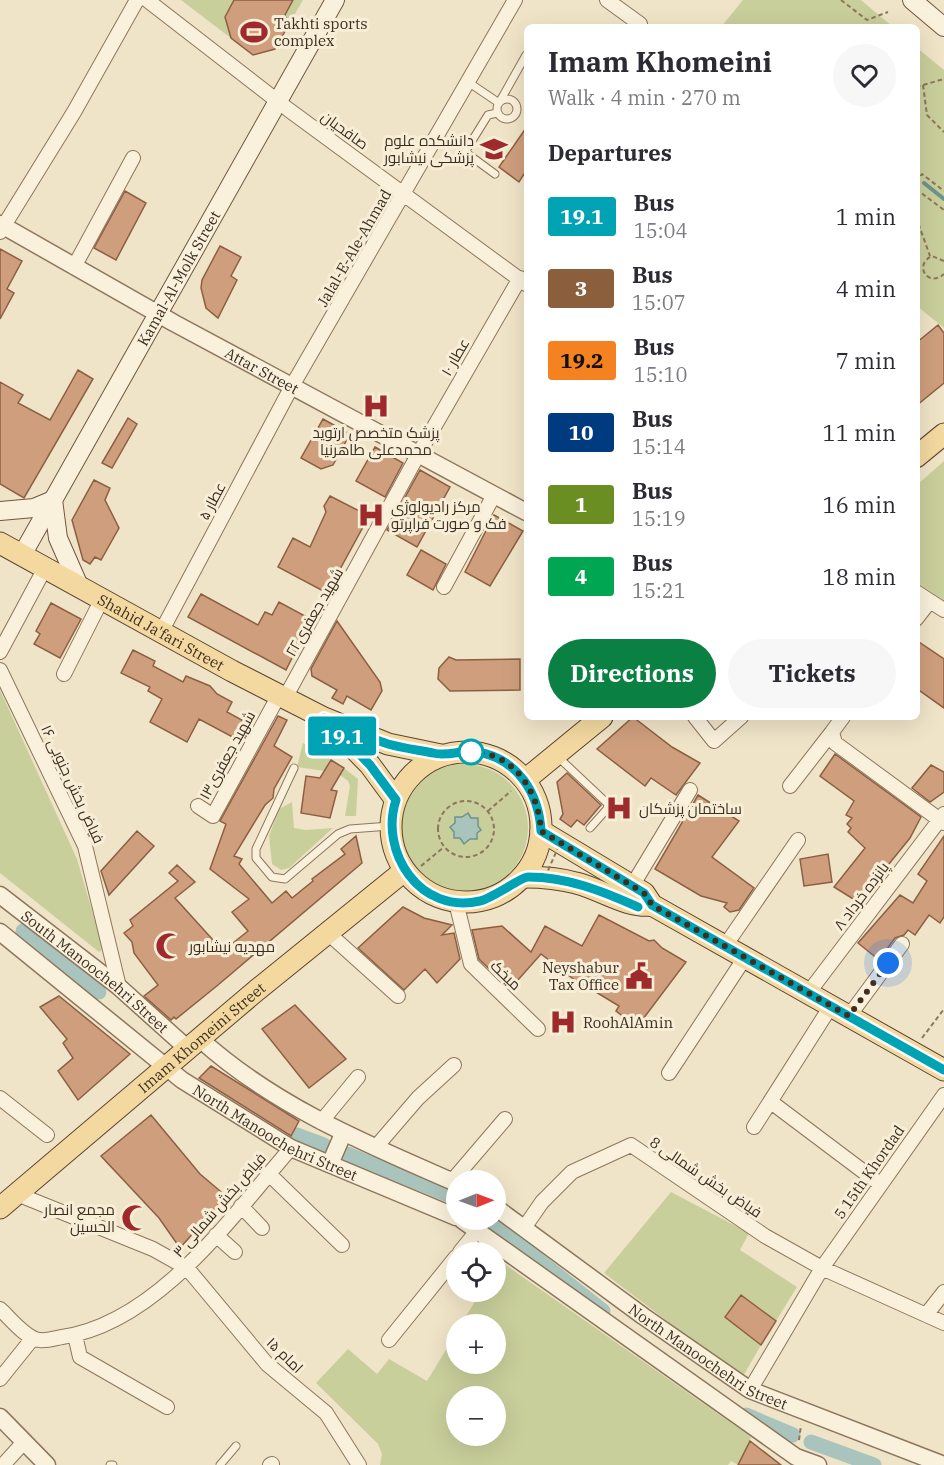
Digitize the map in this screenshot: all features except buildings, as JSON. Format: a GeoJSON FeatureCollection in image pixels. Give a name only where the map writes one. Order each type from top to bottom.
{"type":"FeatureCollection","features":[{"type":"Feature","properties":{"kind":"main road","name":"Kamal-Al-Molk Street"},"geometry":{"type":"LineString","coordinates":[[22,555],[334,0]]}},
{"type":"Feature","properties":{"kind":"main road"},"geometry":{"type":"LineString","coordinates":[[912,0],[944,27]]}},
{"type":"Feature","properties":{"kind":"main road"},"geometry":{"type":"LineString","coordinates":[[920,452],[944,434]]}},
{"type":"Feature","properties":{"kind":"main road"},"geometry":{"type":"LineString","coordinates":[[0,512],[34,508],[53,500],[58,538],[79,586]]}},
{"type":"Feature","properties":{"kind":"main road","name":"Shahid Ja'fari Street"},"geometry":{"type":"LineString","coordinates":[[0,543],[324,718],[388,744],[441,755]]}},
{"type":"Feature","properties":{"kind":"main road","name":"Shahid Ja'fari Street"},"geometry":{"type":"LineString","coordinates":[[324,718],[370,765],[396,800]]}},
{"type":"Feature","properties":{"kind":"main road"},"geometry":{"type":"LineString","coordinates":[[525,780],[598,720]]}},
{"type":"Feature","properties":{"kind":"main road"},"geometry":{"type":"LineString","coordinates":[[533,880],[541,831],[540,813],[525,780],[512,767],[496,757],[478,752],[460,751],[441,755],[423,764],[408,778],[396,800],[390,826],[394,849],[406,873],[418,886],[436,896],[456,902],[478,902],[533,880],[551,877],[577,883],[638,907],[652,905]]}},
{"type":"Feature","properties":{"kind":"main road"},"geometry":{"type":"LineString","coordinates":[[541,831],[644,893],[652,905],[943,1068]]}},
{"type":"Feature","properties":{"kind":"main road","name":"Imam Khomeini Street"},"geometry":{"type":"LineString","coordinates":[[0,1208],[328,933],[406,873]]}},
{"type":"Feature","properties":{"kind":"street"},"geometry":{"type":"LineString","coordinates":[[1,228],[74,112],[137,0]]}},
{"type":"Feature","properties":{"kind":"street","name":"صافحیان"},"geometry":{"type":"LineString","coordinates":[[147,0],[277,100],[523,281]]}},
{"type":"Feature","properties":{"kind":"street","name":"Jalal-E-Ale-Ahmad"},"geometry":{"type":"LineString","coordinates":[[292,386],[515,0]]}},
{"type":"Feature","properties":{"kind":"street"},"geometry":{"type":"LineString","coordinates":[[607,0],[640,24]]}},
{"type":"Feature","properties":{"kind":"street"},"geometry":{"type":"LineString","coordinates":[[74,267],[133,158]]}},
{"type":"Feature","properties":{"kind":"street","name":"Attar Street"},"geometry":{"type":"LineString","coordinates":[[1,228],[524,511]]}},
{"type":"Feature","properties":{"kind":"street","name":"عطار ۱۰"},"geometry":{"type":"LineString","coordinates":[[373,542],[419,453],[523,281]]}},
{"type":"Feature","properties":{"kind":"street","name":"عطار ۵"},"geometry":{"type":"LineString","coordinates":[[161,632],[292,386]]}},
{"type":"Feature","properties":{"kind":"street"},"geometry":{"type":"LineString","coordinates":[[444,586],[494,495]]}},
{"type":"Feature","properties":{"kind":"street","name":"شهید جعفری۲۲"},"geometry":{"type":"LineString","coordinates":[[282,697],[373,542]]}},
{"type":"Feature","properties":{"kind":"street"},"geometry":{"type":"LineString","coordinates":[[0,652],[45,568]]}},
{"type":"Feature","properties":{"kind":"street"},"geometry":{"type":"LineString","coordinates":[[920,595],[944,610]]}},
{"type":"Feature","properties":{"kind":"street"},"geometry":{"type":"LineString","coordinates":[[64,674],[102,599]]}},
{"type":"Feature","properties":{"kind":"street"},"geometry":{"type":"LineString","coordinates":[[920,614],[930,601]]}},
{"type":"Feature","properties":{"kind":"street","name":"فیاض بخش جنوبی ۱۶"},"geometry":{"type":"LineString","coordinates":[[0,670],[85,846],[119,987]]}},
{"type":"Feature","properties":{"kind":"street","name":"شهید جعفری۱۳"},"geometry":{"type":"LineString","coordinates":[[198,806],[213,816],[282,697]]}},
{"type":"Feature","properties":{"kind":"street"},"geometry":{"type":"LineString","coordinates":[[697,720],[714,741],[738,720]]}},
{"type":"Feature","properties":{"kind":"street"},"geometry":{"type":"LineString","coordinates":[[790,786],[841,720]]}},
{"type":"Feature","properties":{"kind":"street"},"geometry":{"type":"LineString","coordinates":[[832,732],[836,743],[943,819]]}},
{"type":"Feature","properties":{"kind":"street"},"geometry":{"type":"LineString","coordinates":[[632,886],[690,790]]}},
{"type":"Feature","properties":{"kind":"street","name":"پانزده خرداد ۸"},"geometry":{"type":"LineString","coordinates":[[809,992],[943,819]]}},
{"type":"Feature","properties":{"kind":"street"},"geometry":{"type":"LineString","coordinates":[[725,946],[798,840]]}},
{"type":"Feature","properties":{"kind":"street","name":"South Manoochehri Street"},"geometry":{"type":"LineString","coordinates":[[0,895],[194,1044]]}},
{"type":"Feature","properties":{"kind":"street","name":"میخک"},"geometry":{"type":"LineString","coordinates":[[456,902],[471,964],[538,1029]]}},
{"type":"Feature","properties":{"kind":"street"},"geometry":{"type":"LineString","coordinates":[[0,926],[16,908]]}},
{"type":"Feature","properties":{"kind":"street","name":"South Manoochehri Street"},"geometry":{"type":"LineString","coordinates":[[0,932],[10,948],[167,1067]]}},
{"type":"Feature","properties":{"kind":"street"},"geometry":{"type":"LineString","coordinates":[[328,933],[398,996]]}},
{"type":"Feature","properties":{"kind":"street"},"geometry":{"type":"LineString","coordinates":[[754,1127],[840,1011],[903,944]]}},
{"type":"Feature","properties":{"kind":"street"},"geometry":{"type":"LineString","coordinates":[[669,1073],[746,956]]}},
{"type":"Feature","properties":{"kind":"street","name":"North Manoochehri Street"},"geometry":{"type":"LineString","coordinates":[[194,1044],[342,1134],[446,1179]]}},
{"type":"Feature","properties":{"kind":"street"},"geometry":{"type":"LineString","coordinates":[[375,1148],[418,1098],[454,1065]]}},
{"type":"Feature","properties":{"kind":"street","name":"North Manoochehri Street"},"geometry":{"type":"LineString","coordinates":[[167,1067],[182,1080],[291,1148],[446,1213]]}},
{"type":"Feature","properties":{"kind":"street"},"geometry":{"type":"LineString","coordinates":[[321,1122],[358,1077]]}},
{"type":"Feature","properties":{"kind":"street","name":"5 15th Khordad"},"geometry":{"type":"LineString","coordinates":[[750,1390],[822,1268],[944,1095]]}},
{"type":"Feature","properties":{"kind":"street"},"geometry":{"type":"LineString","coordinates":[[0,1098],[47,1135]]}},
{"type":"Feature","properties":{"kind":"street"},"geometry":{"type":"LineString","coordinates":[[771,1102],[880,1184]]}},
{"type":"Feature","properties":{"kind":"street"},"geometry":{"type":"LineString","coordinates":[[464,1170],[505,1119]]}},
{"type":"Feature","properties":{"kind":"street"},"geometry":{"type":"LineString","coordinates":[[330,1164],[342,1134]]}},
{"type":"Feature","properties":{"kind":"street","name":"فیاض بخش شمالی 8"},"geometry":{"type":"LineString","coordinates":[[524,1228],[542,1202],[572,1172],[631,1145],[765,1236],[822,1268]]}},
{"type":"Feature","properties":{"kind":"street","name":"فیاض بخش شمالی ۳"},"geometry":{"type":"LineString","coordinates":[[36,1339],[85,1334],[134,1309],[187,1268],[291,1148]]}},
{"type":"Feature","properties":{"kind":"street"},"geometry":{"type":"LineString","coordinates":[[269,1174],[342,1245]]}},
{"type":"Feature","properties":{"kind":"street"},"geometry":{"type":"LineString","coordinates":[[17,1194],[153,1249],[187,1268]]}},
{"type":"Feature","properties":{"kind":"street"},"geometry":{"type":"LineString","coordinates":[[241,1206],[262,1228]]}},
{"type":"Feature","properties":{"kind":"street","name":"North Manoochehri Street"},"geometry":{"type":"LineString","coordinates":[[506,1215],[643,1316],[750,1390],[942,1464]]}},
{"type":"Feature","properties":{"kind":"street"},"geometry":{"type":"LineString","coordinates":[[468,1242],[477,1231]]}},
{"type":"Feature","properties":{"kind":"street","name":"North Manoochehri Street"},"geometry":{"type":"LineString","coordinates":[[477,1231],[797,1461],[818,1465]]}},
{"type":"Feature","properties":{"kind":"street"},"geometry":{"type":"LineString","coordinates":[[216,1235],[235,1252]]}},
{"type":"Feature","properties":{"kind":"street","name":"امام ۱۵"},"geometry":{"type":"LineString","coordinates":[[187,1268],[267,1364],[326,1413],[359,1465]]}},
{"type":"Feature","properties":{"kind":"street"},"geometry":{"type":"LineString","coordinates":[[822,1268],[944,1323]]}},
{"type":"Feature","properties":{"kind":"street"},"geometry":{"type":"LineString","coordinates":[[389,1340],[446,1269]]}},
{"type":"Feature","properties":{"kind":"street"},"geometry":{"type":"LineString","coordinates":[[926,1315],[944,1292]]}},
{"type":"Feature","properties":{"kind":"street"},"geometry":{"type":"LineString","coordinates":[[0,1310],[36,1339],[0,1379]]}},
{"type":"Feature","properties":{"kind":"street"},"geometry":{"type":"LineString","coordinates":[[626,1337],[643,1316]]}},
{"type":"Feature","properties":{"kind":"street"},"geometry":{"type":"LineString","coordinates":[[75,1335],[81,1357],[167,1407]]}},
{"type":"Feature","properties":{"kind":"street"},"geometry":{"type":"LineString","coordinates":[[0,1417],[47,1465]]}},
{"type":"Feature","properties":{"kind":"street"},"geometry":{"type":"LineString","coordinates":[[3,1465],[24,1442]]}},
{"type":"Feature","properties":{"kind":"lane"},"geometry":{"type":"LineString","coordinates":[[497,113],[499,103],[524,59]]}},
{"type":"Feature","properties":{"kind":"lane"},"geometry":{"type":"LineString","coordinates":[[468,82],[499,103]]}},
{"type":"Feature","properties":{"kind":"lane"},"geometry":{"type":"LineString","coordinates":[[497,113],[508,120],[518,111],[516,104],[511,100],[505,99],[499,103]]}},
{"type":"Feature","properties":{"kind":"lane"},"geometry":{"type":"LineString","coordinates":[[495,174],[465,152],[488,115],[497,113]]}},
{"type":"Feature","properties":{"kind":"lane"},"geometry":{"type":"LineString","coordinates":[[556,755],[606,801],[607,809],[590,828]]}},
{"type":"Feature","properties":{"kind":"lane"},"geometry":{"type":"LineString","coordinates":[[294,768],[256,849],[256,858],[272,878],[285,879],[338,834],[350,829],[390,826]]}},
{"type":"Feature","properties":{"kind":"lane"},"geometry":{"type":"LineString","coordinates":[[220,1465],[236,1446]]}},
{"type":"Feature","properties":{"kind":"path"},"geometry":{"type":"LineString","coordinates":[[841,0],[867,20],[873,20],[888,12]]}},
{"type":"Feature","properties":{"kind":"path"},"geometry":{"type":"LineString","coordinates":[[920,86],[944,79]]}},
{"type":"Feature","properties":{"kind":"path"},"geometry":{"type":"LineString","coordinates":[[923,85],[924,107],[927,115],[944,132]]}},
{"type":"Feature","properties":{"kind":"path"},"geometry":{"type":"LineString","coordinates":[[920,176],[922,174],[944,191]]}},
{"type":"Feature","properties":{"kind":"path"},"geometry":{"type":"LineString","coordinates":[[920,192],[944,210]]}},
{"type":"Feature","properties":{"kind":"path"},"geometry":{"type":"LineString","coordinates":[[920,228],[930,256]]}},
{"type":"Feature","properties":{"kind":"path"},"geometry":{"type":"LineString","coordinates":[[944,261],[936,256],[930,256],[925,260],[922,269],[931,279],[938,279],[944,274]]}},
{"type":"Feature","properties":{"kind":"path"},"geometry":{"type":"LineString","coordinates":[[488,811],[525,780]]}},
{"type":"Feature","properties":{"kind":"path"},"geometry":{"type":"LineString","coordinates":[[472,802],[488,811],[494,828],[493,838],[482,853],[464,858],[454,855],[444,847],[438,834],[438,825],[447,809],[454,804],[472,802]]}},
{"type":"Feature","properties":{"kind":"path"},"geometry":{"type":"LineString","coordinates":[[533,880],[561,842]]}},
{"type":"Feature","properties":{"kind":"path"},"geometry":{"type":"LineString","coordinates":[[406,873],[444,847]]}},
{"type":"Feature","properties":{"kind":"path"},"geometry":{"type":"LineString","coordinates":[[912,1052],[944,1009]]}},
{"type":"Feature","properties":{"kind":"path"},"geometry":{"type":"LineString","coordinates":[[797,1461],[803,1410]]}},
{"type":"Feature","properties":{"kind":"green space","name":"Takhti sports complex"},"geometry":{"type":"Polygon","coordinates":[[[181,0],[303,0],[275,49],[253,55],[181,0]]]}},
{"type":"Feature","properties":{"kind":"green space"},"geometry":{"type":"Polygon","coordinates":[[[743,0],[861,0],[889,24],[723,24],[743,0]]]}},
{"type":"Feature","properties":{"kind":"green space"},"geometry":{"type":"Polygon","coordinates":[[[920,50],[944,70],[944,328],[920,308],[920,50]]]}},
{"type":"Feature","properties":{"kind":"green space"},"geometry":{"type":"Polygon","coordinates":[[[944,461],[944,600],[920,585],[920,482],[944,461]]]}},
{"type":"Feature","properties":{"kind":"green space"},"geometry":{"type":"Polygon","coordinates":[[[0,690],[77,859],[103,949],[99,952],[0,873],[0,690]]]}},
{"type":"Feature","properties":{"kind":"green space"},"geometry":{"type":"Polygon","coordinates":[[[303,743],[331,760],[325,771],[297,767],[303,743]]]}},
{"type":"Feature","properties":{"kind":"green space"},"geometry":{"type":"Polygon","coordinates":[[[464,764],[488,769],[509,783],[523,804],[528,828],[523,852],[509,873],[488,887],[464,892],[440,887],[419,873],[405,852],[400,828],[405,804],[419,783],[440,769],[464,764]]]}},
{"type":"Feature","properties":{"kind":"green space"},"geometry":{"type":"Polygon","coordinates":[[[344,768],[358,779],[356,816],[345,816],[350,786],[348,781],[340,775],[344,768]]]}},
{"type":"Feature","properties":{"kind":"green space"},"geometry":{"type":"Polygon","coordinates":[[[292,802],[294,828],[306,830],[333,828],[289,868],[281,870],[272,864],[269,836],[279,809],[292,802]]]}},
{"type":"Feature","properties":{"kind":"green space"},"geometry":{"type":"Polygon","coordinates":[[[671,1192],[749,1233],[740,1250],[797,1287],[776,1321],[741,1295],[725,1316],[761,1345],[742,1378],[604,1273],[671,1192]]]}},
{"type":"Feature","properties":{"kind":"green space"},"geometry":{"type":"Polygon","coordinates":[[[506,1265],[751,1437],[738,1465],[731,1461],[728,1465],[380,1465],[382,1454],[378,1444],[316,1383],[348,1349],[377,1374],[389,1359],[427,1381],[446,1350],[446,1374],[506,1374],[506,1314],[467,1314],[475,1302],[506,1302],[506,1265]]]}},
{"type":"Feature","properties":{"kind":"water"},"geometry":{"type":"Polygon","coordinates":[[[468,813],[471,818],[478,818],[478,826],[481,830],[477,833],[477,839],[470,839],[464,844],[460,838],[454,838],[454,832],[450,827],[455,823],[455,817],[462,817],[468,813]]]}},
{"type":"Feature","properties":{"kind":"waterway"},"geometry":{"type":"LineString","coordinates":[[924,183],[944,199]]}},
{"type":"Feature","properties":{"kind":"waterway"},"geometry":{"type":"LineString","coordinates":[[23,931],[99,992]]}},
{"type":"Feature","properties":{"kind":"waterway"},"geometry":{"type":"LineString","coordinates":[[297,1135],[324,1145]]}},
{"type":"Feature","properties":{"kind":"waterway"},"geometry":{"type":"LineString","coordinates":[[347,1154],[446,1194]]}},
{"type":"Feature","properties":{"kind":"waterway"},"geometry":{"type":"LineString","coordinates":[[501,1230],[603,1311]]}},
{"type":"Feature","properties":{"kind":"waterway"},"geometry":{"type":"LineString","coordinates":[[746,1415],[793,1435]]}},
{"type":"Feature","properties":{"kind":"waterway"},"geometry":{"type":"LineString","coordinates":[[811,1442],[874,1465]]}},
{"type":"Feature","properties":{"kind":"bus line","name":"19.1"},"geometry":{"type":"LineString","coordinates":[[638,907],[609,894],[551,877],[524,877],[499,895],[478,902],[456,902],[436,896],[418,886],[404,871],[396,857],[392,842],[390,826],[396,800],[370,765],[324,718],[388,744],[441,755],[460,751],[478,752],[496,757],[512,767],[525,780],[540,813],[541,831],[644,893],[652,905],[746,956],[944,1070]]}},
{"type":"Feature","properties":{"kind":"place","name":"Takhti sports complex"},"geometry":{"type":"Point","coordinates":[254,32]}},
{"type":"Feature","properties":{"kind":"place","name":"دانشکده علوم پزشکی نیشابور"},"geometry":{"type":"Point","coordinates":[494,149]}},
{"type":"Feature","properties":{"kind":"place","name":"پزشک متخصص ارتوپد محمدعلی طاهرنیا"},"geometry":{"type":"Point","coordinates":[376,406]}},
{"type":"Feature","properties":{"kind":"place","name":"مرکز رادیولوژی فک و صورت فراپرتو"},"geometry":{"type":"Point","coordinates":[371,515]}},
{"type":"Feature","properties":{"kind":"place","name":"ساختمان پزشکان"},"geometry":{"type":"Point","coordinates":[619,808]}},
{"type":"Feature","properties":{"kind":"place","name":"مهدیه نیشابور"},"geometry":{"type":"Point","coordinates":[169,946]}},
{"type":"Feature","properties":{"kind":"place","name":"Neyshabur Tax Office"},"geometry":{"type":"Point","coordinates":[639,976]}},
{"type":"Feature","properties":{"kind":"place","name":"RoohAlAmin"},"geometry":{"type":"Point","coordinates":[563,1022]}},
{"type":"Feature","properties":{"kind":"place","name":"مجمع انصار الحسین"},"geometry":{"type":"Point","coordinates":[135,1218]}},
{"type":"Feature","properties":{"kind":"route"},"geometry":{"type":"LineString","coordinates":[[471,752],[496,757],[512,767],[525,780],[540,813],[541,831],[644,893],[652,905],[849,1016],[888,963]]}}]}
